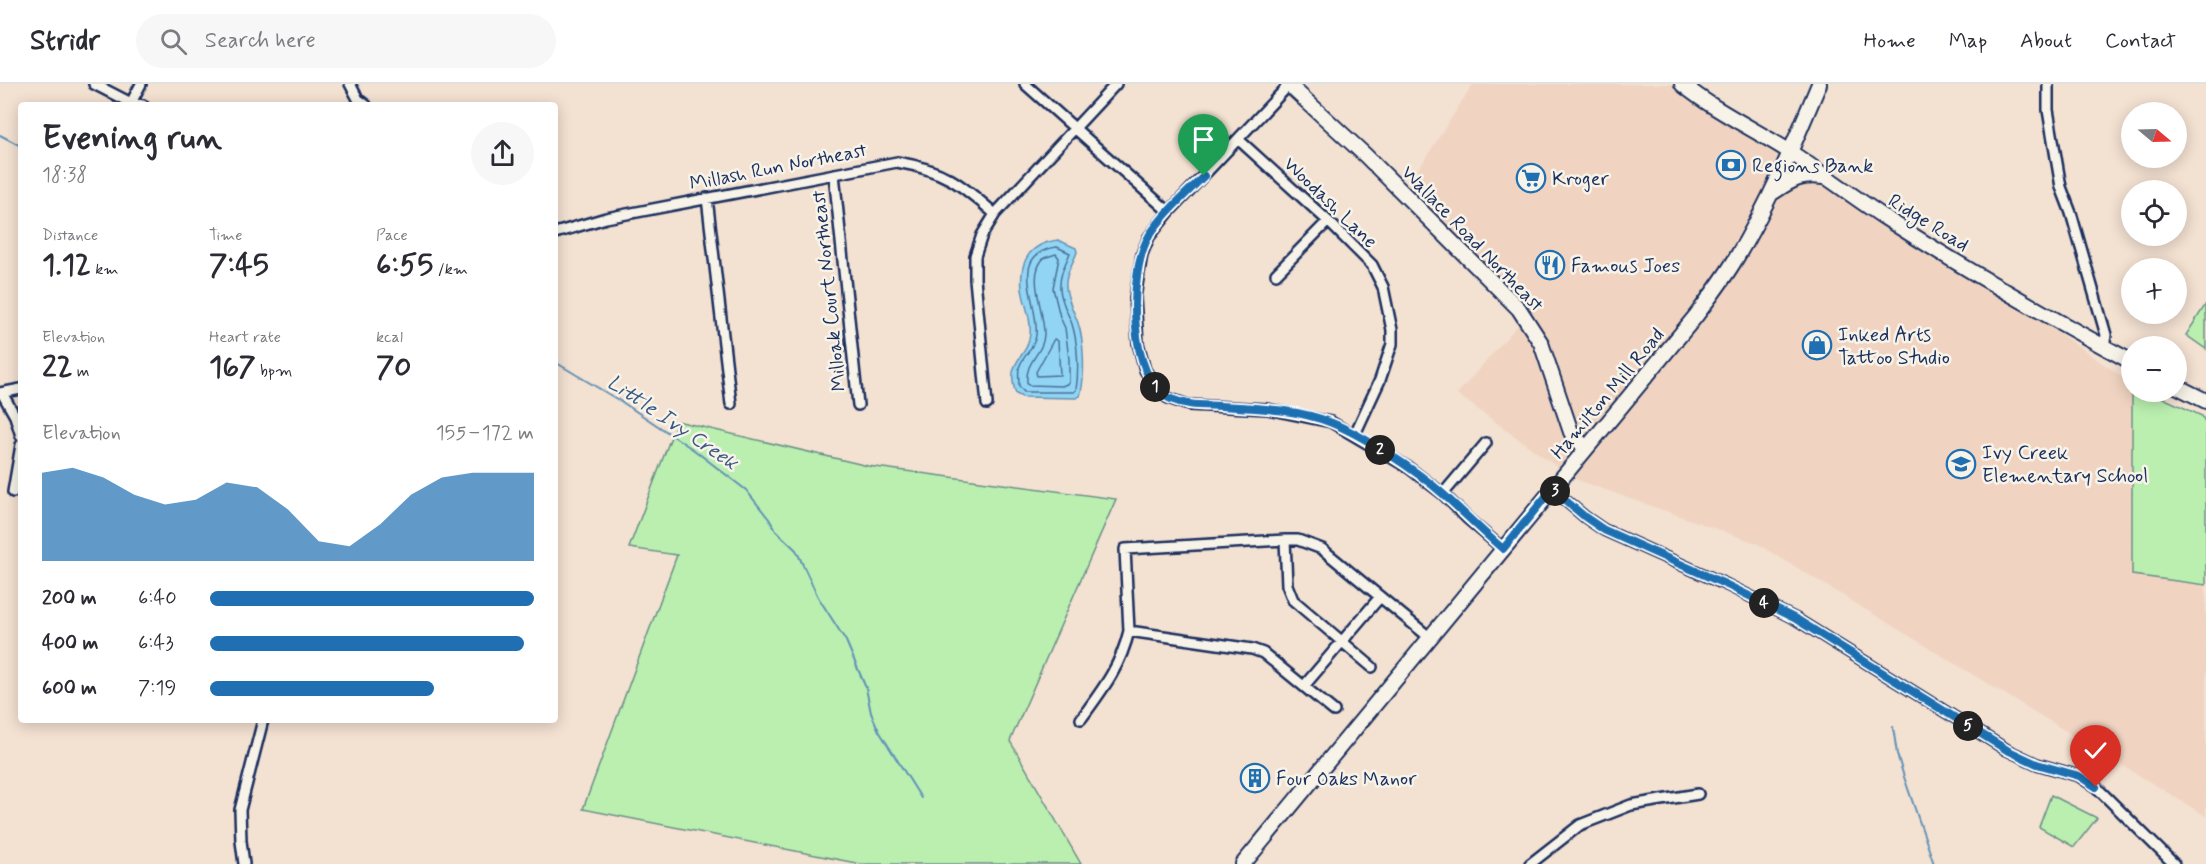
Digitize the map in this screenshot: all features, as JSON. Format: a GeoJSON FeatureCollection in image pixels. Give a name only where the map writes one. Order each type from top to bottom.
{"type":"FeatureCollection","features":[{"type":"Feature","properties":{"kind":"street"},"geometry":{"type":"LineString","coordinates":[[94,84],[129,102]]}},
{"type":"Feature","properties":{"kind":"street"},"geometry":{"type":"LineString","coordinates":[[132,102],[141,84]]}},
{"type":"Feature","properties":{"kind":"street"},"geometry":{"type":"LineString","coordinates":[[350,84],[362,102]]}},
{"type":"Feature","properties":{"kind":"street"},"geometry":{"type":"LineString","coordinates":[[1025,84],[1169,212]]}},
{"type":"Feature","properties":{"kind":"street"},"geometry":{"type":"LineString","coordinates":[[987,404],[975,279],[975,256],[982,235],[995,214],[1116,84]]}},
{"type":"Feature","properties":{"kind":"street","name":"Ridge Road"},"geometry":{"type":"LineString","coordinates":[[1682,84],[1700,98],[1790,153],[1967,270],[2121,356]]}},
{"type":"Feature","properties":{"kind":"street","name":"Hamilton Mill Road"},"geometry":{"type":"LineString","coordinates":[[1243,864],[1668,351],[1719,284],[1746,243],[1790,153],[1819,84]]}},
{"type":"Feature","properties":{"kind":"street"},"geometry":{"type":"LineString","coordinates":[[2048,84],[2048,110],[2061,187],[2071,213],[2106,335],[2104,347]]}},
{"type":"Feature","properties":{"kind":"street"},"geometry":{"type":"LineString","coordinates":[[1288,85],[1239,140],[1169,212],[1149,237],[1142,254],[1134,298],[1138,343],[1145,370],[1159,391],[1168,398],[1188,405],[1257,408],[1289,412],[1331,422],[1409,468],[1443,494],[1503,549]]}},
{"type":"Feature","properties":{"kind":"street","name":"Wallace Road Northeast"},"geometry":{"type":"LineString","coordinates":[[1288,85],[1365,155],[1519,309],[1541,343],[1571,432],[1586,449]]}},
{"type":"Feature","properties":{"kind":"street","name":"Woodash Lane"},"geometry":{"type":"LineString","coordinates":[[1239,140],[1328,221],[1372,265],[1383,287],[1392,330],[1388,358],[1355,435]]}},
{"type":"Feature","properties":{"kind":"street","name":"Millash Run Northeast"},"geometry":{"type":"LineString","coordinates":[[558,232],[606,218],[897,162],[923,166],[945,174],[995,214]]}},
{"type":"Feature","properties":{"kind":"street","name":"Milloak Court Northeast"},"geometry":{"type":"LineString","coordinates":[[834,174],[858,405]]}},
{"type":"Feature","properties":{"kind":"street"},"geometry":{"type":"LineString","coordinates":[[1770,194],[1796,177],[1810,175],[1826,178]]}},
{"type":"Feature","properties":{"kind":"street"},"geometry":{"type":"LineString","coordinates":[[707,198],[731,404]]}},
{"type":"Feature","properties":{"kind":"street"},"geometry":{"type":"LineString","coordinates":[[1276,274],[1328,221]]}},
{"type":"Feature","properties":{"kind":"street"},"geometry":{"type":"LineString","coordinates":[[18,389],[1,393],[15,416],[18,426]]}},
{"type":"Feature","properties":{"kind":"street"},"geometry":{"type":"LineString","coordinates":[[2187,392],[2206,401]]}},
{"type":"Feature","properties":{"kind":"street"},"geometry":{"type":"LineString","coordinates":[[1443,494],[1486,443]]}},
{"type":"Feature","properties":{"kind":"street"},"geometry":{"type":"LineString","coordinates":[[13,492],[18,463]]}},
{"type":"Feature","properties":{"kind":"street"},"geometry":{"type":"LineString","coordinates":[[1552,489],[1604,530],[1727,585],[1796,619],[2007,750],[2037,764],[2079,776],[2096,787],[2174,864]]}},
{"type":"Feature","properties":{"kind":"street"},"geometry":{"type":"LineString","coordinates":[[1285,540],[1289,594],[1293,600],[1372,667]]}},
{"type":"Feature","properties":{"kind":"street"},"geometry":{"type":"LineString","coordinates":[[1081,719],[1116,669],[1128,631],[1125,549],[1298,540],[1322,549],[1429,638]]}},
{"type":"Feature","properties":{"kind":"street"},"geometry":{"type":"LineString","coordinates":[[1304,686],[1380,597]]}},
{"type":"Feature","properties":{"kind":"street"},"geometry":{"type":"LineString","coordinates":[[1128,631],[1252,649],[1274,660],[1334,711]]}},
{"type":"Feature","properties":{"kind":"street"},"geometry":{"type":"LineString","coordinates":[[244,864],[240,810],[262,723]]}},
{"type":"Feature","properties":{"kind":"street"},"geometry":{"type":"LineString","coordinates":[[1530,864],[1580,825],[1631,805],[1698,794]]}},
{"type":"Feature","properties":{"kind":"shaded area"},"geometry":{"type":"Polygon","coordinates":[[[1473,84],[1690,84],[1775,136],[2121,376],[2121,402],[2131,402],[2132,575],[2206,585],[2206,816],[1756,543],[1572,478],[1457,394],[1524,318],[1404,192],[1473,84]]]}},
{"type":"Feature","properties":{"kind":"green space"},"geometry":{"type":"Polygon","coordinates":[[[2206,304],[2206,349],[2186,335],[2206,304]]]}},
{"type":"Feature","properties":{"kind":"green space"},"geometry":{"type":"Polygon","coordinates":[[[2132,402],[2172,402],[2202,416],[2206,424],[2206,585],[2132,575],[2132,402]]]}},
{"type":"Feature","properties":{"kind":"green space"},"geometry":{"type":"Polygon","coordinates":[[[677,421],[868,466],[1116,499],[1010,741],[1081,864],[861,864],[583,809],[677,555],[629,548],[677,421]]]}},
{"type":"Feature","properties":{"kind":"green space"},"geometry":{"type":"Polygon","coordinates":[[[2051,795],[2097,818],[2074,847],[2039,827],[2051,795]]]}},
{"type":"Feature","properties":{"kind":"water"},"geometry":{"type":"Polygon","coordinates":[[[1058,240],[1076,248],[1077,252],[1068,273],[1066,287],[1082,338],[1081,392],[1076,398],[1022,397],[1016,394],[1013,374],[1030,334],[1029,317],[1022,289],[1022,270],[1028,255],[1040,245],[1058,240]]]}},
{"type":"Feature","properties":{"kind":"waterway","name":"Little Ivy Creek"},"geometry":{"type":"LineString","coordinates":[[0,135],[18,144]]}},
{"type":"Feature","properties":{"kind":"waterway","name":"Little Ivy Creek"},"geometry":{"type":"LineString","coordinates":[[558,364],[625,404],[694,450],[746,490],[776,531],[796,550],[818,597],[846,641],[866,688],[871,713],[879,731],[921,798]]}},
{"type":"Feature","properties":{"kind":"waterway"},"geometry":{"type":"LineString","coordinates":[[1893,727],[1897,754],[1934,864]]}},
{"type":"Feature","properties":{"kind":"place","name":"Regions Bank"},"geometry":{"type":"Point","coordinates":[1731,165]}},
{"type":"Feature","properties":{"kind":"place","name":"Kroger"},"geometry":{"type":"Point","coordinates":[1531,178]}},
{"type":"Feature","properties":{"kind":"place","name":"Famous Joes"},"geometry":{"type":"Point","coordinates":[1550,265]}},
{"type":"Feature","properties":{"kind":"place","name":"Inked Arts Tattoo Studio"},"geometry":{"type":"Point","coordinates":[1817,345]}},
{"type":"Feature","properties":{"kind":"place","name":"Ivy Creek Elementary School"},"geometry":{"type":"Point","coordinates":[1961,464]}},
{"type":"Feature","properties":{"kind":"place","name":"Four Oaks Manor"},"geometry":{"type":"Point","coordinates":[1255,778]}},
{"type":"Feature","properties":{"kind":"route"},"geometry":{"type":"LineString","coordinates":[[1204,176],[1169,212],[1149,237],[1137,275],[1134,298],[1138,343],[1150,381],[1168,398],[1188,405],[1268,409],[1331,422],[1409,468],[1443,494],[1503,549],[1552,489],[1604,530],[1727,585],[1796,619],[2007,750],[2037,764],[2079,776],[2096,787]]}}]}
